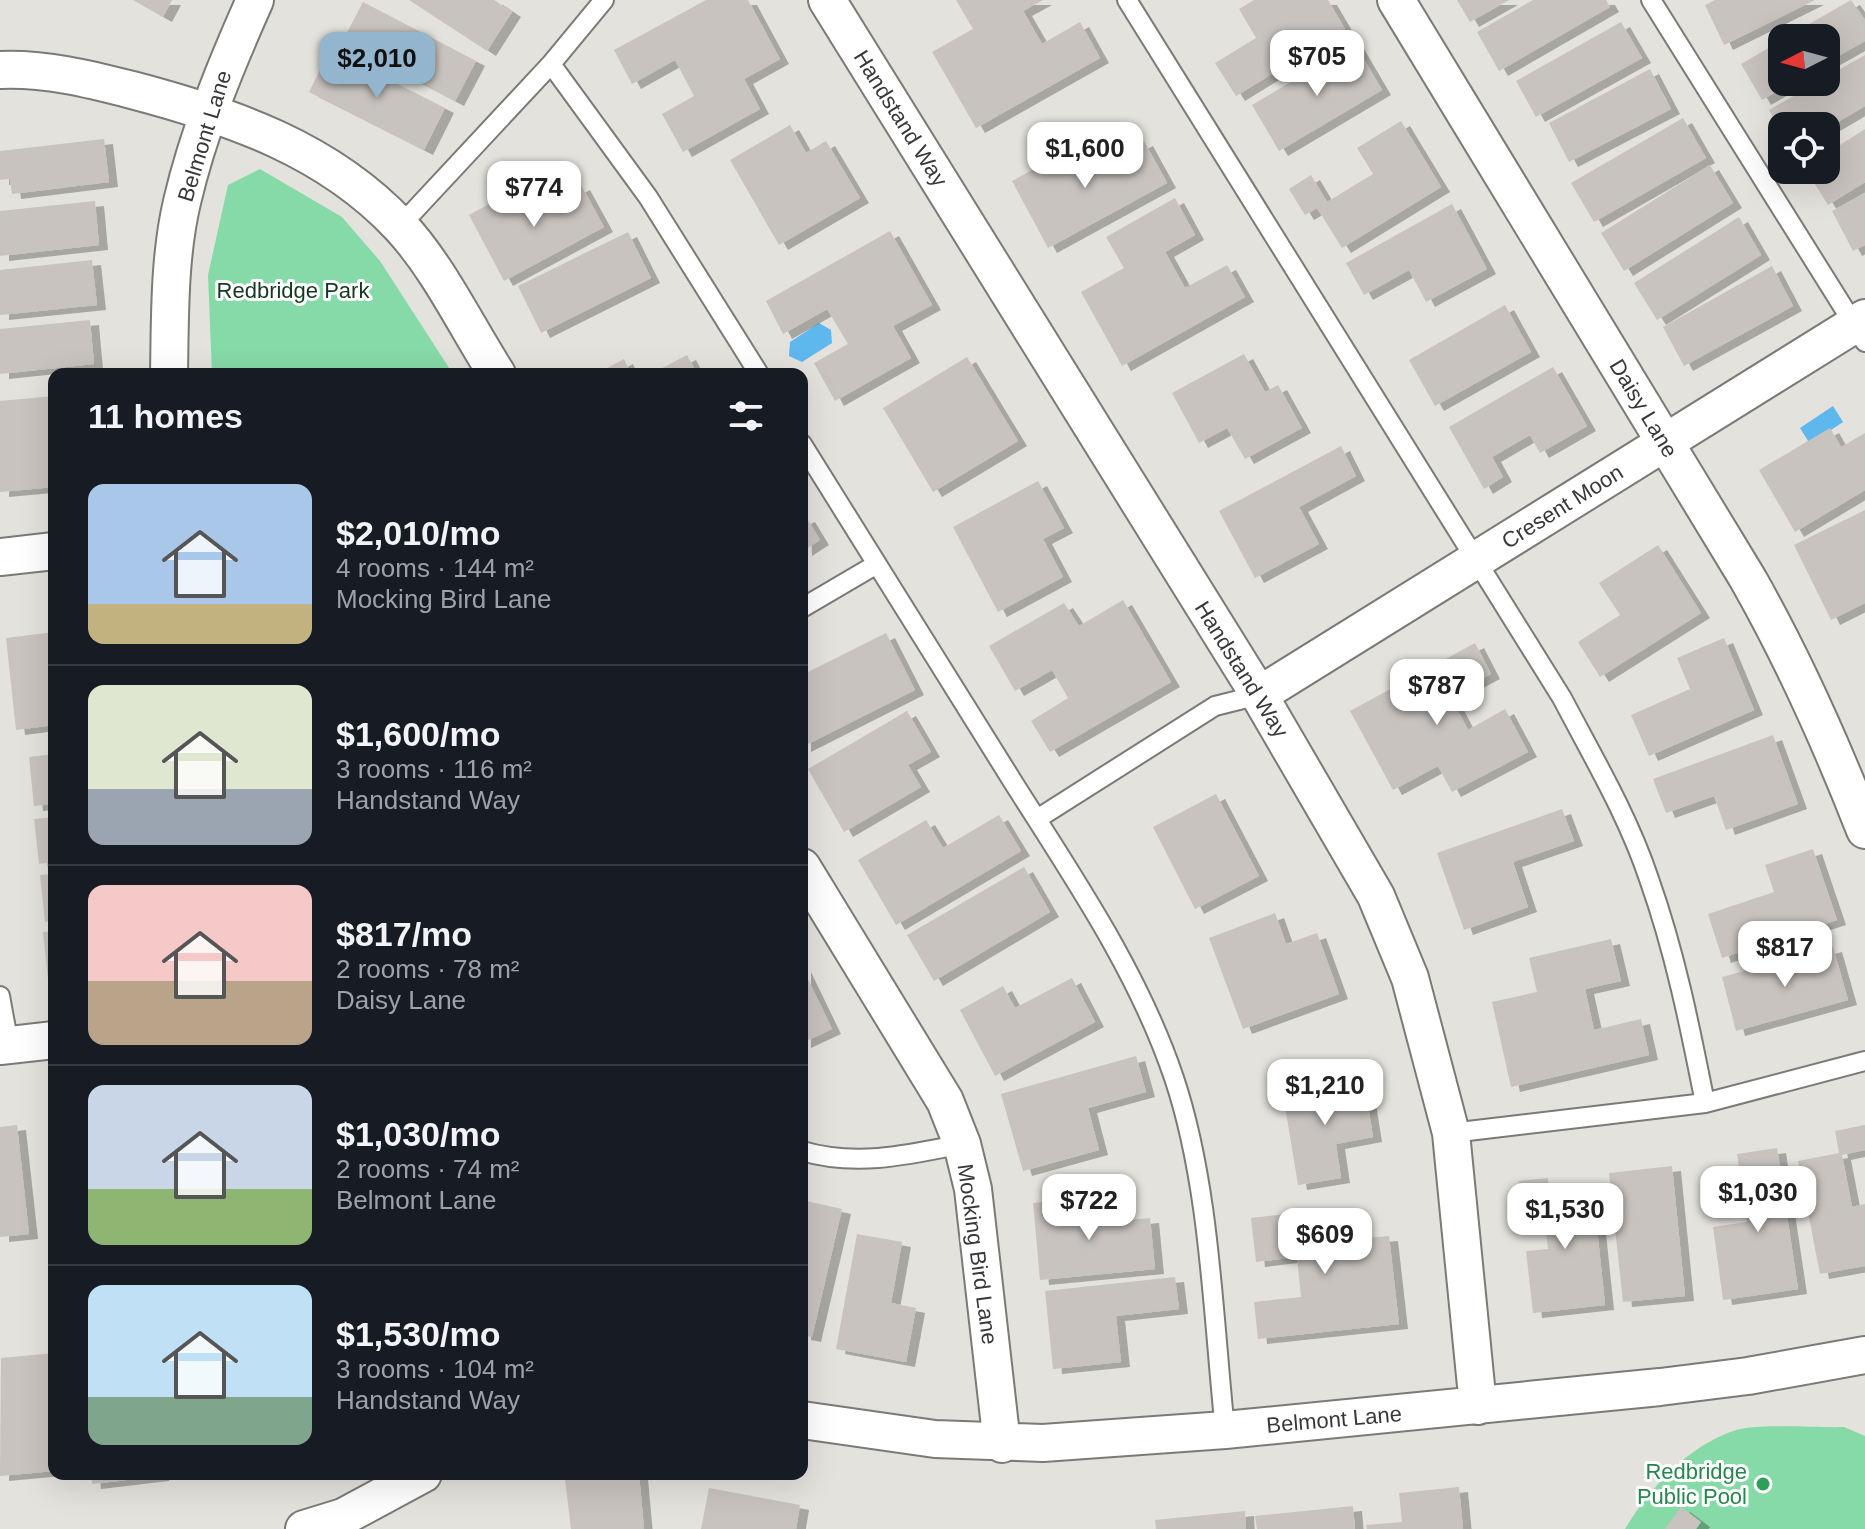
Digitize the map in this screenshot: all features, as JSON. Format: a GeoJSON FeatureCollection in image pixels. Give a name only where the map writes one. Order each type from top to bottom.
{"type":"FeatureCollection","features":[{"type":"Feature","properties":{"kind":"street","name":"Belmont Lane"},"geometry":{"type":"LineString","coordinates":[[169,368],[170,317],[181,204],[211,111],[255,0]]}},
{"type":"Feature","properties":{"kind":"street","name":"Handstand Way"},"geometry":{"type":"LineString","coordinates":[[827,0],[1259,695],[1376,896],[1410,978],[1451,1133],[1478,1406]]}},
{"type":"Feature","properties":{"kind":"street","name":"Daisy Lane"},"geometry":{"type":"LineString","coordinates":[[1396,0],[1665,442],[1791,656],[1828,734],[1865,830]]}},
{"type":"Feature","properties":{"kind":"street"},"geometry":{"type":"LineString","coordinates":[[0,70],[53,72],[211,111],[257,128],[306,153],[344,177],[400,226],[493,368]]}},
{"type":"Feature","properties":{"kind":"street","name":"Cresent Moon"},"geometry":{"type":"LineString","coordinates":[[1259,695],[1665,442],[1861,328]]}},
{"type":"Feature","properties":{"kind":"street"},"geometry":{"type":"LineString","coordinates":[[0,557],[48,552]]}},
{"type":"Feature","properties":{"kind":"street","name":"Mocking Bird Lane"},"geometry":{"type":"LineString","coordinates":[[808,877],[945,1101],[962,1144],[973,1189],[1002,1444]]}},
{"type":"Feature","properties":{"kind":"street"},"geometry":{"type":"LineString","coordinates":[[4,1046],[48,1041]]}},
{"type":"Feature","properties":{"kind":"street","name":"Belmont Lane"},"geometry":{"type":"LineString","coordinates":[[808,1421],[935,1439],[1002,1444],[1225,1430],[1478,1406],[1748,1376],[1865,1355]]}},
{"type":"Feature","properties":{"kind":"street"},"geometry":{"type":"LineString","coordinates":[[304,1529],[343,1517],[412,1480]]}},
{"type":"Feature","properties":{"kind":"lane"},"geometry":{"type":"LineString","coordinates":[[400,226],[551,64],[604,0]]}},
{"type":"Feature","properties":{"kind":"lane"},"geometry":{"type":"LineString","coordinates":[[1127,0],[1562,698],[1611,789],[1648,876],[1683,993],[1705,1103]]}},
{"type":"Feature","properties":{"kind":"lane"},"geometry":{"type":"LineString","coordinates":[[1651,0],[1861,328]]}},
{"type":"Feature","properties":{"kind":"lane"},"geometry":{"type":"LineString","coordinates":[[551,64],[648,197],[755,368]]}},
{"type":"Feature","properties":{"kind":"lane"},"geometry":{"type":"LineString","coordinates":[[808,454],[1037,819],[1125,963],[1153,1018],[1175,1079],[1198,1176],[1225,1430]]}},
{"type":"Feature","properties":{"kind":"lane"},"geometry":{"type":"LineString","coordinates":[[808,604],[877,564]]}},
{"type":"Feature","properties":{"kind":"lane"},"geometry":{"type":"LineString","coordinates":[[1037,819],[1215,706],[1259,695]]}},
{"type":"Feature","properties":{"kind":"lane"},"geometry":{"type":"LineString","coordinates":[[0,996],[4,1046]]}},
{"type":"Feature","properties":{"kind":"lane"},"geometry":{"type":"LineString","coordinates":[[1451,1133],[1705,1103],[1865,1061]]}},
{"type":"Feature","properties":{"kind":"lane"},"geometry":{"type":"LineString","coordinates":[[808,1152],[848,1160],[892,1158],[962,1144]]}},
{"type":"Feature","properties":{"kind":"green space","name":"Redbridge Park"},"geometry":{"type":"Polygon","coordinates":[[[260,169],[342,217],[380,261],[449,368],[212,368],[208,275],[228,185],[260,169]]]}},
{"type":"Feature","properties":{"kind":"green space","name":"Redbridge Public Pool"},"geometry":{"type":"Polygon","coordinates":[[[1756,1427],[1844,1427],[1865,1436],[1865,1529],[1625,1529],[1671,1471],[1716,1438],[1756,1427]]]}},
{"type":"Feature","properties":{"kind":"water"},"geometry":{"type":"Polygon","coordinates":[[[819,323],[831,330],[832,343],[802,362],[789,356],[790,342],[819,323]]]}},
{"type":"Feature","properties":{"kind":"water"},"geometry":{"type":"Polygon","coordinates":[[[1833,406],[1843,422],[1810,444],[1800,428],[1833,406]]]}},
{"type":"Feature","properties":{"kind":"building"},"geometry":{"type":"Polygon","coordinates":[[[133,0],[172,0],[163,17],[133,0]]]}},
{"type":"Feature","properties":{"kind":"building"},"geometry":{"type":"Polygon","coordinates":[[[409,0],[494,0],[512,12],[487,51],[409,0]]]}},
{"type":"Feature","properties":{"kind":"building"},"geometry":{"type":"Polygon","coordinates":[[[706,0],[748,0],[780,59],[744,79],[760,109],[683,152],[662,114],[694,96],[675,60],[632,84],[614,50],[706,0]]]}},
{"type":"Feature","properties":{"kind":"building"},"geometry":{"type":"Polygon","coordinates":[[[956,0],[1043,0],[1023,11],[1042,44],[1080,22],[1100,58],[976,128],[932,52],[973,29],[956,0]]]}},
{"type":"Feature","properties":{"kind":"building"},"geometry":{"type":"Polygon","coordinates":[[[1254,0],[1328,0],[1345,29],[1236,96],[1215,63],[1256,38],[1239,9],[1254,0]]]}},
{"type":"Feature","properties":{"kind":"building"},"geometry":{"type":"Polygon","coordinates":[[[1457,0],[1509,0],[1470,22],[1457,0]]]}},
{"type":"Feature","properties":{"kind":"building"},"geometry":{"type":"Polygon","coordinates":[[[1533,0],[1606,0],[1610,7],[1499,71],[1477,32],[1533,0]]]}},
{"type":"Feature","properties":{"kind":"building"},"geometry":{"type":"Polygon","coordinates":[[[1715,0],[1815,0],[1724,45],[1705,5],[1715,0]]]}},
{"type":"Feature","properties":{"kind":"building"},"geometry":{"type":"Polygon","coordinates":[[[1851,0],[1865,20],[1865,41],[1840,55],[1840,24],[1809,24],[1851,0]]]}},
{"type":"Feature","properties":{"kind":"building"},"geometry":{"type":"Polygon","coordinates":[[[363,2],[476,61],[455,101],[342,42],[363,2]]]}},
{"type":"Feature","properties":{"kind":"building"},"geometry":{"type":"Polygon","coordinates":[[[1621,22],[1642,58],[1536,117],[1516,81],[1621,22]]]}},
{"type":"Feature","properties":{"kind":"building"},"geometry":{"type":"Polygon","coordinates":[[[1355,44],[1382,90],[1279,151],[1252,105],[1355,44]]]}},
{"type":"Feature","properties":{"kind":"building"},"geometry":{"type":"Polygon","coordinates":[[[1768,48],[1769,96],[1762,100],[1741,64],[1768,48]]]}},
{"type":"Feature","properties":{"kind":"building"},"geometry":{"type":"Polygon","coordinates":[[[330,50],[445,108],[424,150],[309,92],[330,50]]]}},
{"type":"Feature","properties":{"kind":"building"},"geometry":{"type":"Polygon","coordinates":[[[1865,55],[1865,106],[1840,121],[1840,112],[1770,112],[1794,96],[1840,96],[1840,69],[1865,55]]]}},
{"type":"Feature","properties":{"kind":"building"},"geometry":{"type":"Polygon","coordinates":[[[1650,69],[1671,109],[1569,162],[1549,123],[1650,69]]]}},
{"type":"Feature","properties":{"kind":"building"},"geometry":{"type":"Polygon","coordinates":[[[1683,118],[1706,158],[1594,222],[1571,183],[1683,118]]]}},
{"type":"Feature","properties":{"kind":"building"},"geometry":{"type":"Polygon","coordinates":[[[1401,121],[1441,187],[1342,248],[1317,208],[1305,215],[1289,189],[1311,175],[1327,202],[1373,174],[1357,148],[1401,121]]]}},
{"type":"Feature","properties":{"kind":"building"},"geometry":{"type":"Polygon","coordinates":[[[790,125],[806,153],[826,141],[860,198],[779,245],[730,160],[790,125]]]}},
{"type":"Feature","properties":{"kind":"building"},"geometry":{"type":"Polygon","coordinates":[[[1865,129],[1865,182],[1828,205],[1815,184],[1840,184],[1840,145],[1865,129]]]}},
{"type":"Feature","properties":{"kind":"building"},"geometry":{"type":"Polygon","coordinates":[[[104,139],[109,182],[12,194],[10,179],[0,180],[0,151],[104,139]]]}},
{"type":"Feature","properties":{"kind":"building"},"geometry":{"type":"Polygon","coordinates":[[[1144,141],[1167,183],[1048,248],[1012,181],[1077,145],[1090,170],[1144,141]]]}},
{"type":"Feature","properties":{"kind":"building"},"geometry":{"type":"Polygon","coordinates":[[[1710,165],[1733,203],[1624,271],[1601,233],[1710,165]]]}},
{"type":"Feature","properties":{"kind":"building"},"geometry":{"type":"Polygon","coordinates":[[[581,185],[604,227],[504,281],[469,215],[513,191],[526,215],[581,185]]]}},
{"type":"Feature","properties":{"kind":"building"},"geometry":{"type":"Polygon","coordinates":[[[1865,193],[1865,245],[1853,251],[1832,211],[1865,193]]]}},
{"type":"Feature","properties":{"kind":"building"},"geometry":{"type":"Polygon","coordinates":[[[1175,198],[1195,235],[1165,252],[1185,288],[1227,265],[1245,297],[1122,366],[1081,292],[1124,268],[1106,237],[1175,198]]]}},
{"type":"Feature","properties":{"kind":"building"},"geometry":{"type":"Polygon","coordinates":[[[95,201],[99,245],[0,256],[0,211],[95,201]]]}},
{"type":"Feature","properties":{"kind":"building"},"geometry":{"type":"Polygon","coordinates":[[[1452,204],[1487,269],[1426,302],[1409,270],[1364,295],[1346,263],[1452,204]]]}},
{"type":"Feature","properties":{"kind":"building"},"geometry":{"type":"Polygon","coordinates":[[[1739,217],[1761,255],[1657,320],[1634,283],[1739,217]]]}},
{"type":"Feature","properties":{"kind":"building"},"geometry":{"type":"Polygon","coordinates":[[[890,231],[932,305],[893,326],[911,358],[835,401],[814,363],[848,344],[827,309],[783,334],[766,301],[890,231]]]}},
{"type":"Feature","properties":{"kind":"building"},"geometry":{"type":"Polygon","coordinates":[[[628,232],[651,278],[541,333],[518,286],[628,232]]]}},
{"type":"Feature","properties":{"kind":"building"},"geometry":{"type":"Polygon","coordinates":[[[92,260],[97,305],[0,315],[0,270],[92,260]]]}},
{"type":"Feature","properties":{"kind":"building"},"geometry":{"type":"Polygon","coordinates":[[[1772,266],[1793,306],[1684,366],[1663,327],[1772,266]]]}},
{"type":"Feature","properties":{"kind":"building"},"geometry":{"type":"Polygon","coordinates":[[[1505,305],[1531,352],[1435,406],[1409,360],[1505,305]]]}},
{"type":"Feature","properties":{"kind":"building"},"geometry":{"type":"Polygon","coordinates":[[[90,320],[94,364],[0,374],[0,329],[90,320]]]}},
{"type":"Feature","properties":{"kind":"building"},"geometry":{"type":"Polygon","coordinates":[[[1244,354],[1265,392],[1278,385],[1302,428],[1245,459],[1227,428],[1199,443],[1172,393],[1244,354]]]}},
{"type":"Feature","properties":{"kind":"building"},"geometry":{"type":"Polygon","coordinates":[[[687,355],[694,368],[662,368],[687,355]]]}},
{"type":"Feature","properties":{"kind":"building"},"geometry":{"type":"Polygon","coordinates":[[[967,357],[1018,441],[933,492],[883,408],[967,357]]]}},
{"type":"Feature","properties":{"kind":"building"},"geometry":{"type":"Polygon","coordinates":[[[624,359],[628,368],[607,368],[624,359]]]}},
{"type":"Feature","properties":{"kind":"building"},"geometry":{"type":"Polygon","coordinates":[[[1553,367],[1587,426],[1540,453],[1530,435],[1492,457],[1503,477],[1484,489],[1449,427],[1553,367]]]}},
{"type":"Feature","properties":{"kind":"building"},"geometry":{"type":"Polygon","coordinates":[[[48,397],[48,488],[0,492],[0,401],[48,397]]]}},
{"type":"Feature","properties":{"kind":"building"},"geometry":{"type":"Polygon","coordinates":[[[1830,428],[1841,447],[1865,433],[1865,490],[1795,532],[1759,470],[1830,428]]]}},
{"type":"Feature","properties":{"kind":"building"},"geometry":{"type":"Polygon","coordinates":[[[1341,446],[1356,476],[1299,507],[1319,544],[1255,578],[1219,511],[1341,446]]]}},
{"type":"Feature","properties":{"kind":"building"},"geometry":{"type":"Polygon","coordinates":[[[1038,481],[1064,528],[1043,539],[1063,577],[998,612],[953,527],[1038,481]]]}},
{"type":"Feature","properties":{"kind":"building"},"geometry":{"type":"Polygon","coordinates":[[[1865,510],[1865,603],[1831,620],[1794,545],[1865,510]]]}},
{"type":"Feature","properties":{"kind":"building"},"geometry":{"type":"Polygon","coordinates":[[[808,520],[820,540],[808,548],[808,520]]]}},
{"type":"Feature","properties":{"kind":"building"},"geometry":{"type":"Polygon","coordinates":[[[1658,545],[1701,613],[1600,677],[1578,642],[1620,615],[1599,583],[1658,545]]]}},
{"type":"Feature","properties":{"kind":"building"},"geometry":{"type":"Polygon","coordinates":[[[1123,600],[1171,682],[1050,752],[1031,721],[1068,698],[1052,670],[1015,691],[989,646],[1064,603],[1079,626],[1123,600]]]}},
{"type":"Feature","properties":{"kind":"building"},"geometry":{"type":"Polygon","coordinates":[[[48,633],[48,726],[16,730],[6,638],[48,633]]]}},
{"type":"Feature","properties":{"kind":"building"},"geometry":{"type":"Polygon","coordinates":[[[886,633],[915,690],[808,744],[808,672],[886,633]]]}},
{"type":"Feature","properties":{"kind":"building"},"geometry":{"type":"Polygon","coordinates":[[[1724,638],[1754,710],[1649,756],[1631,715],[1690,689],[1677,658],[1724,638]]]}},
{"type":"Feature","properties":{"kind":"building"},"geometry":{"type":"Polygon","coordinates":[[[1475,643],[1491,674],[1450,696],[1468,730],[1505,709],[1528,752],[1452,792],[1438,766],[1393,790],[1350,711],[1475,643]]]}},
{"type":"Feature","properties":{"kind":"building"},"geometry":{"type":"Polygon","coordinates":[[[907,711],[931,752],[908,765],[921,787],[844,832],[808,769],[907,711]]]}},
{"type":"Feature","properties":{"kind":"building"},"geometry":{"type":"Polygon","coordinates":[[[1773,735],[1798,804],[1726,830],[1714,796],[1666,813],[1653,779],[1773,735]]]}},
{"type":"Feature","properties":{"kind":"building"},"geometry":{"type":"Polygon","coordinates":[[[48,755],[48,805],[34,806],[29,757],[48,755]]]}},
{"type":"Feature","properties":{"kind":"building"},"geometry":{"type":"Polygon","coordinates":[[[1216,794],[1259,876],[1195,909],[1153,827],[1216,794]]]}},
{"type":"Feature","properties":{"kind":"building"},"geometry":{"type":"Polygon","coordinates":[[[1562,809],[1574,841],[1513,862],[1528,907],[1464,930],[1437,853],[1562,809]]]}},
{"type":"Feature","properties":{"kind":"building"},"geometry":{"type":"Polygon","coordinates":[[[999,815],[1021,851],[896,925],[858,860],[926,820],[943,848],[999,815]]]}},
{"type":"Feature","properties":{"kind":"building"},"geometry":{"type":"Polygon","coordinates":[[[48,818],[48,863],[39,864],[34,819],[48,818]]]}},
{"type":"Feature","properties":{"kind":"building"},"geometry":{"type":"Polygon","coordinates":[[[1813,849],[1837,920],[1722,958],[1708,914],[1774,892],[1765,865],[1813,849]]]}},
{"type":"Feature","properties":{"kind":"building"},"geometry":{"type":"Polygon","coordinates":[[[1024,867],[1050,912],[934,981],[907,935],[1024,867]]]}},
{"type":"Feature","properties":{"kind":"building"},"geometry":{"type":"Polygon","coordinates":[[[48,874],[48,922],[45,922],[40,875],[48,874]]]}},
{"type":"Feature","properties":{"kind":"building"},"geometry":{"type":"Polygon","coordinates":[[[1275,913],[1286,944],[1317,933],[1339,994],[1243,1029],[1209,938],[1275,913]]]}},
{"type":"Feature","properties":{"kind":"building"},"geometry":{"type":"Polygon","coordinates":[[[43,932],[48,932],[48,979],[43,932]]]}},
{"type":"Feature","properties":{"kind":"building"},"geometry":{"type":"Polygon","coordinates":[[[1611,939],[1621,981],[1585,989],[1594,1030],[1641,1019],[1649,1055],[1511,1087],[1492,1002],[1537,992],[1529,958],[1611,939]]]}},
{"type":"Feature","properties":{"kind":"building"},"geometry":{"type":"Polygon","coordinates":[[[1833,947],[1848,1000],[1736,1031],[1722,977],[1833,947]]]}},
{"type":"Feature","properties":{"kind":"building"},"geometry":{"type":"Polygon","coordinates":[[[1072,978],[1095,1022],[995,1076],[960,1010],[1003,986],[1015,1008],[1072,978]]]}},
{"type":"Feature","properties":{"kind":"building"},"geometry":{"type":"Polygon","coordinates":[[[808,979],[832,1029],[808,1040],[808,979]]]}},
{"type":"Feature","properties":{"kind":"building"},"geometry":{"type":"Polygon","coordinates":[[[1136,1056],[1146,1092],[1088,1108],[1099,1150],[1023,1171],[1001,1094],[1136,1056]]]}},
{"type":"Feature","properties":{"kind":"building"},"geometry":{"type":"Polygon","coordinates":[[[1364,1080],[1373,1137],[1336,1144],[1341,1178],[1298,1185],[1283,1094],[1364,1080]]]}},
{"type":"Feature","properties":{"kind":"building"},"geometry":{"type":"Polygon","coordinates":[[[17,1125],[29,1234],[0,1237],[0,1127],[17,1125]]]}},
{"type":"Feature","properties":{"kind":"building"},"geometry":{"type":"Polygon","coordinates":[[[1865,1125],[1865,1150],[1842,1155],[1852,1207],[1865,1204],[1865,1266],[1820,1274],[1798,1161],[1839,1153],[1835,1131],[1865,1125]]]}},
{"type":"Feature","properties":{"kind":"building"},"geometry":{"type":"Polygon","coordinates":[[[1777,1148],[1798,1289],[1723,1300],[1713,1227],[1747,1222],[1737,1154],[1777,1148]]]}},
{"type":"Feature","properties":{"kind":"building"},"geometry":{"type":"Polygon","coordinates":[[[1672,1166],[1685,1296],[1623,1302],[1609,1173],[1672,1166]]]}},
{"type":"Feature","properties":{"kind":"building"},"geometry":{"type":"Polygon","coordinates":[[[1548,1178],[1549,1195],[1593,1190],[1605,1305],[1533,1313],[1526,1251],[1548,1249],[1543,1203],[1521,1205],[1519,1181],[1548,1178]]]}},
{"type":"Feature","properties":{"kind":"building"},"geometry":{"type":"Polygon","coordinates":[[[1087,1198],[1089,1224],[1150,1218],[1155,1269],[1040,1280],[1033,1203],[1087,1198]]]}},
{"type":"Feature","properties":{"kind":"building"},"geometry":{"type":"Polygon","coordinates":[[[808,1201],[842,1209],[812,1337],[808,1336],[808,1201]]]}},
{"type":"Feature","properties":{"kind":"building"},"geometry":{"type":"Polygon","coordinates":[[[1339,1208],[1343,1240],[1389,1236],[1399,1324],[1258,1339],[1254,1302],[1301,1297],[1297,1257],[1256,1262],[1251,1218],[1339,1208]]]}},
{"type":"Feature","properties":{"kind":"building"},"geometry":{"type":"Polygon","coordinates":[[[857,1234],[902,1242],[891,1303],[916,1308],[906,1362],[836,1349],[857,1234]]]}},
{"type":"Feature","properties":{"kind":"building"},"geometry":{"type":"Polygon","coordinates":[[[1175,1277],[1179,1309],[1116,1316],[1121,1362],[1053,1369],[1045,1291],[1175,1277]]]}},
{"type":"Feature","properties":{"kind":"building"},"geometry":{"type":"Polygon","coordinates":[[[48,1354],[48,1472],[0,1476],[1,1358],[48,1354]]]}},
{"type":"Feature","properties":{"kind":"building"},"geometry":{"type":"Polygon","coordinates":[[[92,1480],[126,1480],[92,1484],[92,1480]]]}},
{"type":"Feature","properties":{"kind":"building"},"geometry":{"type":"Polygon","coordinates":[[[565,1480],[640,1480],[644,1529],[571,1529],[565,1480]]]}},
{"type":"Feature","properties":{"kind":"building"},"geometry":{"type":"Polygon","coordinates":[[[1459,1487],[1463,1529],[1367,1529],[1366,1525],[1402,1522],[1399,1493],[1459,1487]]]}},
{"type":"Feature","properties":{"kind":"building"},"geometry":{"type":"Polygon","coordinates":[[[709,1488],[800,1505],[796,1529],[701,1529],[709,1488]]]}},
{"type":"Feature","properties":{"kind":"building"},"geometry":{"type":"Polygon","coordinates":[[[1353,1506],[1355,1529],[1257,1529],[1255,1516],[1353,1506]]]}},
{"type":"Feature","properties":{"kind":"building"},"geometry":{"type":"Polygon","coordinates":[[[1681,1507],[1701,1522],[1696,1529],[1665,1529],[1681,1507]]]}},
{"type":"Feature","properties":{"kind":"building"},"geometry":{"type":"Polygon","coordinates":[[[1245,1511],[1246,1529],[1156,1529],[1155,1520],[1245,1511]]]}},
{"type":"Feature","properties":{"kind":"place","name":"Redbridge Public Pool"},"geometry":{"type":"Point","coordinates":[1763,1484]}}]}
